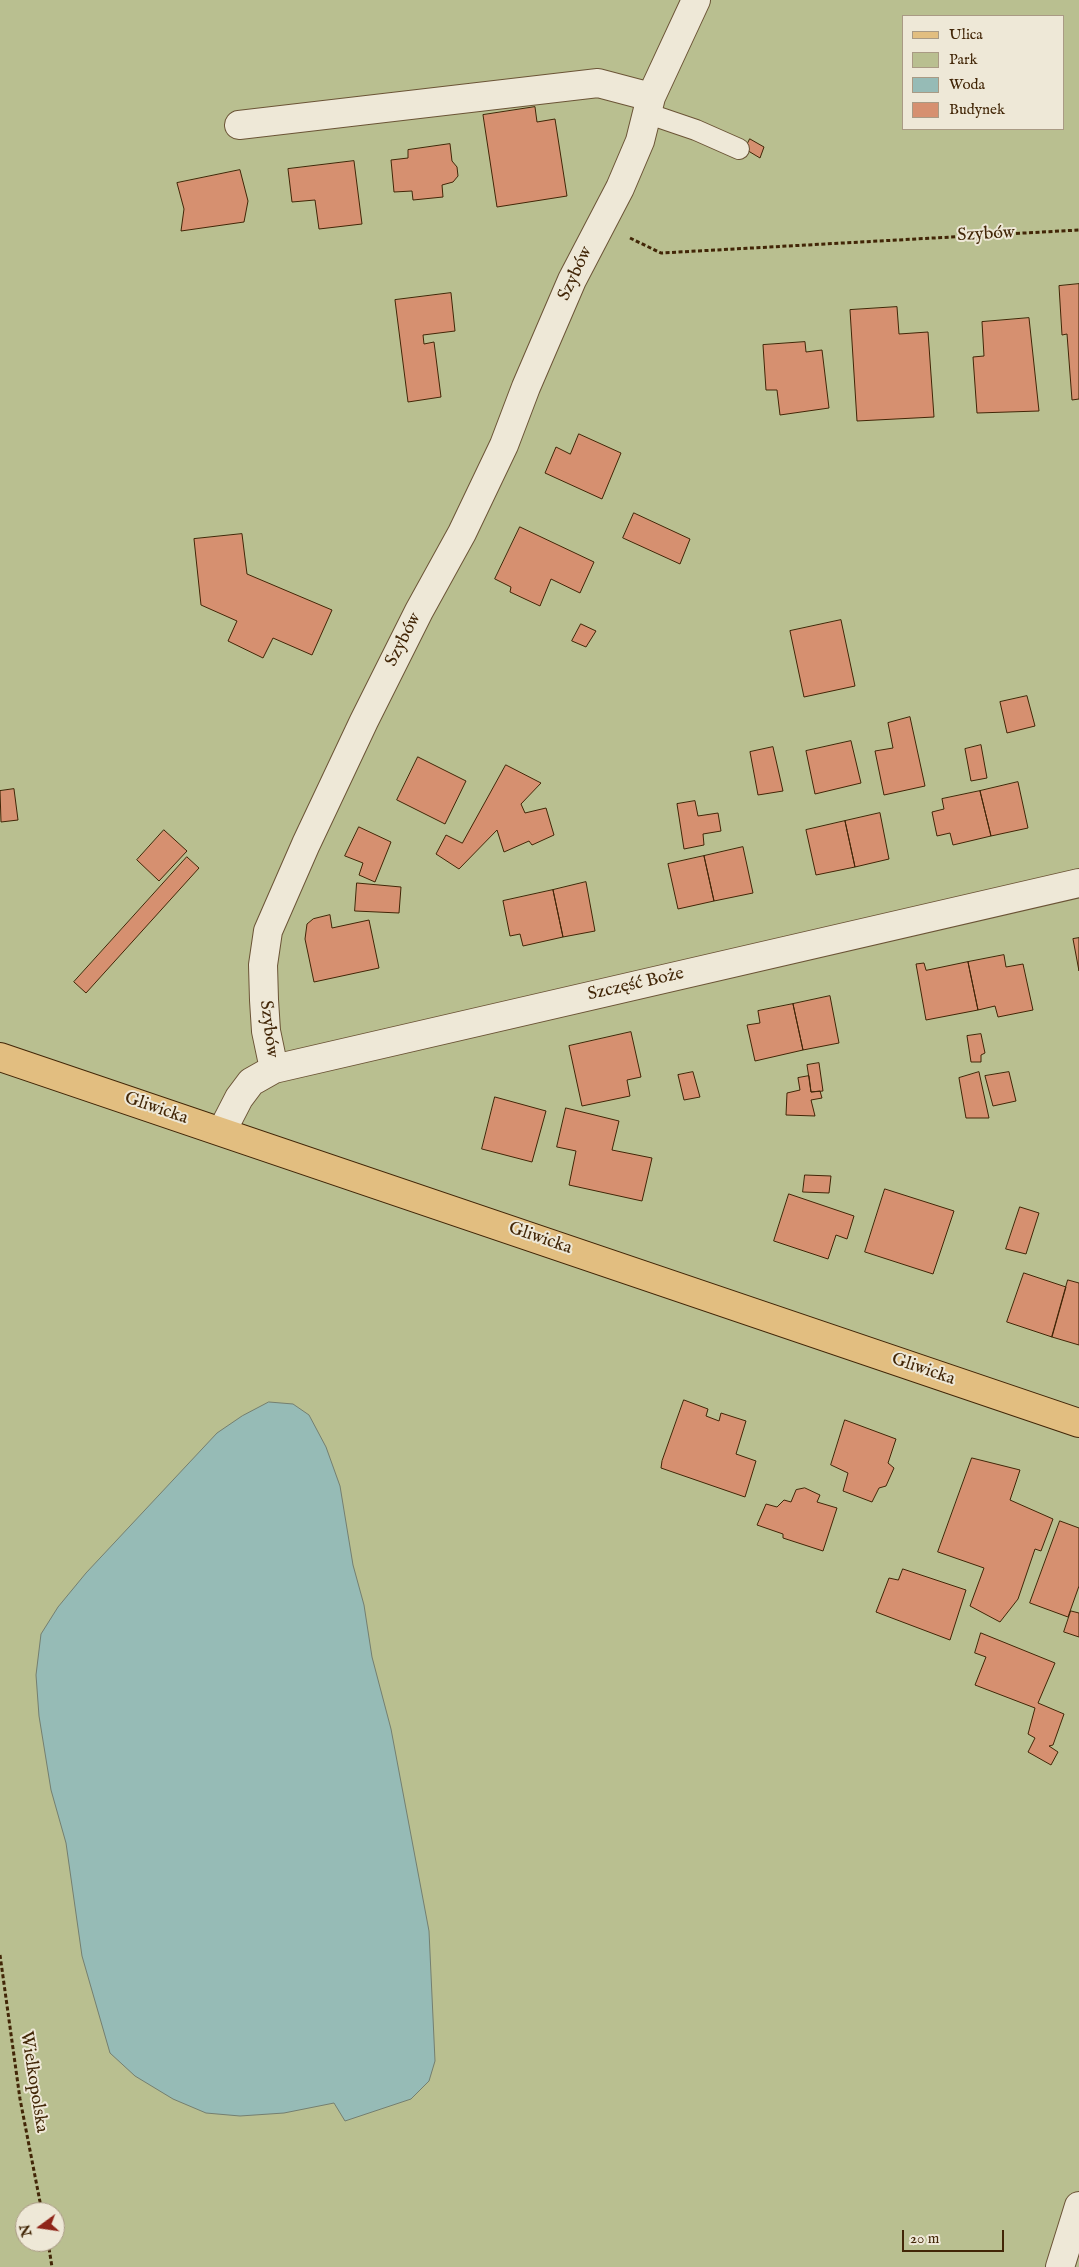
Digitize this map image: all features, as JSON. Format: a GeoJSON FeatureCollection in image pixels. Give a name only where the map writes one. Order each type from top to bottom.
{"type":"FeatureCollection","features":[{"type":"Feature","properties":{"kind":"main road","name":"Gliwicka"},"geometry":{"type":"LineString","coordinates":[[0,1057],[1079,1423]]}},
{"type":"Feature","properties":{"kind":"street","name":"Szybów"},"geometry":{"type":"LineString","coordinates":[[274,1069],[266,1031],[264,1000],[263,965],[268,932],[306,844],[364,721],[419,611],[462,534],[504,445],[526,387],[572,280],[620,188],[640,140],[649,105],[696,0]]}},
{"type":"Feature","properties":{"kind":"street"},"geometry":{"type":"LineString","coordinates":[[239,125],[598,83],[649,105]]}},
{"type":"Feature","properties":{"kind":"street","name":"Szczęść Boże"},"geometry":{"type":"LineString","coordinates":[[222,1131],[239,1098],[251,1082],[274,1069],[1079,883]]}},
{"type":"Feature","properties":{"kind":"street"},"geometry":{"type":"LineString","coordinates":[[1060,2267],[1079,2206]]}},
{"type":"Feature","properties":{"kind":"lane"},"geometry":{"type":"LineString","coordinates":[[649,105],[696,130],[739,149]]}},
{"type":"Feature","properties":{"kind":"path","name":"Szybów"},"geometry":{"type":"LineString","coordinates":[[600,224],[661,253],[1079,230]]}},
{"type":"Feature","properties":{"kind":"path","name":"Wielkopolska"},"geometry":{"type":"LineString","coordinates":[[0,1955],[20,2099],[40,2202]]}},
{"type":"Feature","properties":{"kind":"path"},"geometry":{"type":"LineString","coordinates":[[50,2252],[52,2267]]}},
{"type":"Feature","properties":{"kind":"green space"},"geometry":{"type":"Polygon","coordinates":[[[0,0],[1079,0],[1079,2267],[0,2267],[0,0]]]}},
{"type":"Feature","properties":{"kind":"water"},"geometry":{"type":"Polygon","coordinates":[[[269,1402],[293,1404],[309,1415],[326,1447],[340,1486],[353,1565],[364,1605],[372,1657],[391,1729],[429,1931],[435,2061],[429,2081],[411,2099],[345,2121],[334,2103],[284,2113],[240,2116],[206,2113],[173,2099],[135,2076],[110,2053],[82,1956],[66,1843],[51,1790],[39,1716],[36,1675],[41,1634],[58,1607],[86,1573],[217,1433],[242,1416],[269,1402]]]}},
{"type":"Feature","properties":{"kind":"building"},"geometry":{"type":"Polygon","coordinates":[[[535,107],[537,122],[555,119],[567,196],[497,207],[483,115],[535,107]]]}},
{"type":"Feature","properties":{"kind":"building"},"geometry":{"type":"Polygon","coordinates":[[[750,139],[764,147],[760,158],[745,149],[750,139]]]}},
{"type":"Feature","properties":{"kind":"building"},"geometry":{"type":"Polygon","coordinates":[[[450,144],[452,161],[457,167],[458,176],[453,182],[442,185],[443,197],[413,200],[412,191],[394,192],[391,160],[408,158],[408,150],[450,144]]]}},
{"type":"Feature","properties":{"kind":"building"},"geometry":{"type":"Polygon","coordinates":[[[354,161],[362,224],[319,229],[315,200],[292,202],[288,169],[354,161]]]}},
{"type":"Feature","properties":{"kind":"building"},"geometry":{"type":"Polygon","coordinates":[[[240,170],[248,201],[244,222],[181,231],[184,209],[177,183],[240,170]]]}},
{"type":"Feature","properties":{"kind":"building"},"geometry":{"type":"Polygon","coordinates":[[[1079,284],[1079,399],[1072,400],[1067,334],[1062,335],[1059,286],[1079,284]]]}},
{"type":"Feature","properties":{"kind":"building"},"geometry":{"type":"Polygon","coordinates":[[[451,293],[455,331],[423,335],[424,344],[434,342],[441,397],[408,402],[395,300],[451,293]]]}},
{"type":"Feature","properties":{"kind":"building"},"geometry":{"type":"Polygon","coordinates":[[[897,307],[899,334],[928,332],[934,417],[857,421],[850,310],[897,307]]]}},
{"type":"Feature","properties":{"kind":"building"},"geometry":{"type":"Polygon","coordinates":[[[1029,318],[1039,411],[977,413],[973,357],[984,356],[982,322],[1029,318]]]}},
{"type":"Feature","properties":{"kind":"building"},"geometry":{"type":"Polygon","coordinates":[[[805,342],[806,352],[822,350],[829,408],[780,415],[777,390],[766,390],[763,345],[805,342]]]}},
{"type":"Feature","properties":{"kind":"building"},"geometry":{"type":"Polygon","coordinates":[[[579,434],[621,453],[602,499],[545,473],[556,447],[570,454],[579,434]]]}},
{"type":"Feature","properties":{"kind":"building"},"geometry":{"type":"Polygon","coordinates":[[[634,513],[690,539],[680,564],[623,538],[634,513]]]}},
{"type":"Feature","properties":{"kind":"building"},"geometry":{"type":"Polygon","coordinates":[[[520,527],[594,562],[580,593],[551,579],[540,606],[510,592],[511,587],[495,579],[520,527]]]}},
{"type":"Feature","properties":{"kind":"building"},"geometry":{"type":"Polygon","coordinates":[[[242,534],[247,574],[332,610],[312,655],[273,638],[263,658],[228,641],[237,621],[201,605],[194,539],[242,534]]]}},
{"type":"Feature","properties":{"kind":"building"},"geometry":{"type":"Polygon","coordinates":[[[841,620],[855,686],[804,697],[790,631],[841,620]]]}},
{"type":"Feature","properties":{"kind":"building"},"geometry":{"type":"Polygon","coordinates":[[[581,624],[596,631],[586,647],[572,641],[581,624]]]}},
{"type":"Feature","properties":{"kind":"building"},"geometry":{"type":"Polygon","coordinates":[[[1027,696],[1035,726],[1007,733],[1000,702],[1027,696]]]}},
{"type":"Feature","properties":{"kind":"building"},"geometry":{"type":"Polygon","coordinates":[[[910,717],[925,786],[884,795],[875,751],[893,748],[888,723],[910,717]]]}},
{"type":"Feature","properties":{"kind":"building"},"geometry":{"type":"Polygon","coordinates":[[[851,741],[861,783],[815,794],[806,751],[851,741]]]}},
{"type":"Feature","properties":{"kind":"building"},"geometry":{"type":"Polygon","coordinates":[[[981,745],[987,778],[971,781],[965,749],[981,745]]]}},
{"type":"Feature","properties":{"kind":"building"},"geometry":{"type":"Polygon","coordinates":[[[773,747],[783,791],[758,795],[750,752],[773,747]]]}},
{"type":"Feature","properties":{"kind":"building"},"geometry":{"type":"Polygon","coordinates":[[[418,757],[466,781],[445,824],[397,800],[418,757]]]}},
{"type":"Feature","properties":{"kind":"building"},"geometry":{"type":"Polygon","coordinates":[[[506,765],[541,783],[521,804],[525,813],[546,808],[554,835],[532,845],[529,841],[504,852],[497,830],[459,869],[436,854],[446,835],[462,843],[506,765]]]}},
{"type":"Feature","properties":{"kind":"building"},"geometry":{"type":"Polygon","coordinates":[[[1018,782],[1028,828],[991,836],[980,791],[1018,782]]]}},
{"type":"Feature","properties":{"kind":"building"},"geometry":{"type":"Polygon","coordinates":[[[14,789],[18,820],[1,822],[0,791],[14,789]]]}},
{"type":"Feature","properties":{"kind":"building"},"geometry":{"type":"Polygon","coordinates":[[[980,791],[991,836],[953,845],[950,833],[937,836],[932,812],[944,809],[942,799],[980,791]]]}},
{"type":"Feature","properties":{"kind":"building"},"geometry":{"type":"Polygon","coordinates":[[[695,801],[698,816],[718,813],[721,831],[703,834],[704,845],[684,849],[677,804],[695,801]]]}},
{"type":"Feature","properties":{"kind":"building"},"geometry":{"type":"Polygon","coordinates":[[[880,813],[889,859],[855,867],[845,821],[880,813]]]}},
{"type":"Feature","properties":{"kind":"building"},"geometry":{"type":"Polygon","coordinates":[[[845,821],[855,867],[816,875],[806,830],[845,821]]]}},
{"type":"Feature","properties":{"kind":"building"},"geometry":{"type":"Polygon","coordinates":[[[359,827],[391,842],[375,882],[359,875],[363,863],[345,856],[359,827]]]}},
{"type":"Feature","properties":{"kind":"building"},"geometry":{"type":"Polygon","coordinates":[[[164,830],[187,851],[159,881],[137,860],[164,830]]]}},
{"type":"Feature","properties":{"kind":"building"},"geometry":{"type":"Polygon","coordinates":[[[743,847],[753,893],[714,901],[704,856],[743,847]]]}},
{"type":"Feature","properties":{"kind":"building"},"geometry":{"type":"Polygon","coordinates":[[[704,856],[714,901],[678,909],[668,864],[704,856]]]}},
{"type":"Feature","properties":{"kind":"building"},"geometry":{"type":"Polygon","coordinates":[[[187,857],[199,868],[86,993],[74,982],[187,857]]]}},
{"type":"Feature","properties":{"kind":"building"},"geometry":{"type":"Polygon","coordinates":[[[586,882],[595,931],[563,937],[553,890],[586,882]]]}},
{"type":"Feature","properties":{"kind":"building"},"geometry":{"type":"Polygon","coordinates":[[[357,883],[401,887],[399,913],[355,911],[357,883]]]}},
{"type":"Feature","properties":{"kind":"building"},"geometry":{"type":"Polygon","coordinates":[[[553,890],[563,937],[523,946],[520,934],[510,936],[503,901],[553,890]]]}},
{"type":"Feature","properties":{"kind":"building"},"geometry":{"type":"Polygon","coordinates":[[[330,915],[332,928],[369,920],[379,968],[314,982],[305,939],[307,924],[313,919],[330,915]]]}},
{"type":"Feature","properties":{"kind":"building"},"geometry":{"type":"Polygon","coordinates":[[[1079,938],[1079,971],[1073,939],[1079,938]]]}},
{"type":"Feature","properties":{"kind":"building"},"geometry":{"type":"Polygon","coordinates":[[[1004,955],[1006,967],[1023,964],[1033,1010],[998,1017],[995,1006],[978,1010],[968,962],[1004,955]]]}},
{"type":"Feature","properties":{"kind":"building"},"geometry":{"type":"Polygon","coordinates":[[[968,962],[978,1010],[926,1020],[916,964],[924,963],[926,970],[968,962]]]}},
{"type":"Feature","properties":{"kind":"building"},"geometry":{"type":"Polygon","coordinates":[[[830,996],[839,1043],[803,1050],[793,1004],[830,996]]]}},
{"type":"Feature","properties":{"kind":"building"},"geometry":{"type":"Polygon","coordinates":[[[793,1004],[803,1050],[755,1061],[747,1025],[760,1023],[758,1011],[793,1004]]]}},
{"type":"Feature","properties":{"kind":"building"},"geometry":{"type":"Polygon","coordinates":[[[631,1032],[641,1077],[627,1080],[630,1096],[582,1106],[569,1046],[631,1032]]]}},
{"type":"Feature","properties":{"kind":"building"},"geometry":{"type":"Polygon","coordinates":[[[981,1034],[985,1053],[981,1055],[981,1062],[971,1062],[967,1036],[981,1034]]]}},
{"type":"Feature","properties":{"kind":"building"},"geometry":{"type":"Polygon","coordinates":[[[819,1063],[823,1091],[811,1092],[807,1065],[819,1063]]]}},
{"type":"Feature","properties":{"kind":"building"},"geometry":{"type":"Polygon","coordinates":[[[693,1072],[700,1097],[684,1100],[678,1075],[693,1072]]]}},
{"type":"Feature","properties":{"kind":"building"},"geometry":{"type":"Polygon","coordinates":[[[979,1072],[989,1118],[966,1118],[959,1078],[979,1072]]]}},
{"type":"Feature","properties":{"kind":"building"},"geometry":{"type":"Polygon","coordinates":[[[1009,1072],[1016,1101],[993,1106],[985,1076],[1009,1072]]]}},
{"type":"Feature","properties":{"kind":"building"},"geometry":{"type":"Polygon","coordinates":[[[809,1076],[811,1092],[820,1091],[822,1098],[811,1100],[815,1116],[786,1115],[787,1093],[800,1090],[798,1078],[809,1076]]]}},
{"type":"Feature","properties":{"kind":"building"},"geometry":{"type":"Polygon","coordinates":[[[495,1097],[546,1111],[532,1162],[482,1149],[495,1097]]]}},
{"type":"Feature","properties":{"kind":"building"},"geometry":{"type":"Polygon","coordinates":[[[566,1108],[619,1121],[612,1150],[652,1158],[642,1201],[569,1185],[576,1151],[557,1147],[566,1108]]]}},
{"type":"Feature","properties":{"kind":"building"},"geometry":{"type":"Polygon","coordinates":[[[805,1175],[831,1176],[829,1193],[803,1192],[805,1175]]]}},
{"type":"Feature","properties":{"kind":"building"},"geometry":{"type":"Polygon","coordinates":[[[885,1189],[954,1211],[933,1274],[865,1252],[885,1189]]]}},
{"type":"Feature","properties":{"kind":"building"},"geometry":{"type":"Polygon","coordinates":[[[789,1194],[854,1216],[847,1239],[836,1235],[828,1259],[774,1241],[789,1194]]]}},
{"type":"Feature","properties":{"kind":"building"},"geometry":{"type":"Polygon","coordinates":[[[1020,1207],[1039,1213],[1026,1254],[1006,1249],[1020,1207]]]}},
{"type":"Feature","properties":{"kind":"building"},"geometry":{"type":"Polygon","coordinates":[[[1024,1273],[1066,1287],[1052,1337],[1007,1322],[1024,1273]]]}},
{"type":"Feature","properties":{"kind":"building"},"geometry":{"type":"Polygon","coordinates":[[[1068,1280],[1079,1283],[1079,1345],[1052,1337],[1068,1280]]]}},
{"type":"Feature","properties":{"kind":"building"},"geometry":{"type":"Polygon","coordinates":[[[684,1400],[708,1409],[706,1416],[719,1421],[721,1413],[746,1421],[736,1454],[756,1461],[745,1497],[661,1468],[684,1400]]]}},
{"type":"Feature","properties":{"kind":"building"},"geometry":{"type":"Polygon","coordinates":[[[845,1420],[896,1439],[888,1463],[894,1468],[886,1486],[879,1488],[872,1502],[843,1491],[848,1473],[831,1465],[845,1420]]]}},
{"type":"Feature","properties":{"kind":"building"},"geometry":{"type":"Polygon","coordinates":[[[972,1458],[1020,1470],[1010,1500],[1053,1519],[1041,1551],[1035,1549],[1018,1599],[1000,1622],[970,1606],[984,1568],[938,1552],[972,1458]]]}},
{"type":"Feature","properties":{"kind":"building"},"geometry":{"type":"Polygon","coordinates":[[[805,1488],[820,1495],[817,1502],[837,1508],[823,1551],[783,1538],[783,1534],[757,1525],[766,1504],[777,1507],[784,1500],[791,1502],[796,1490],[805,1488]]]}},
{"type":"Feature","properties":{"kind":"building"},"geometry":{"type":"Polygon","coordinates":[[[1060,1521],[1079,1528],[1079,1586],[1068,1617],[1030,1603],[1060,1521]]]}},
{"type":"Feature","properties":{"kind":"building"},"geometry":{"type":"Polygon","coordinates":[[[903,1569],[966,1590],[950,1640],[876,1612],[889,1578],[898,1580],[903,1569]]]}},
{"type":"Feature","properties":{"kind":"building"},"geometry":{"type":"Polygon","coordinates":[[[1071,1611],[1079,1613],[1079,1637],[1064,1632],[1071,1611]]]}},
{"type":"Feature","properties":{"kind":"building"},"geometry":{"type":"Polygon","coordinates":[[[981,1633],[1055,1663],[1038,1703],[1064,1714],[1053,1745],[1049,1746],[1058,1752],[1051,1765],[1028,1752],[1035,1738],[1028,1734],[1035,1708],[975,1685],[986,1657],[975,1653],[981,1633]]]}}]}
